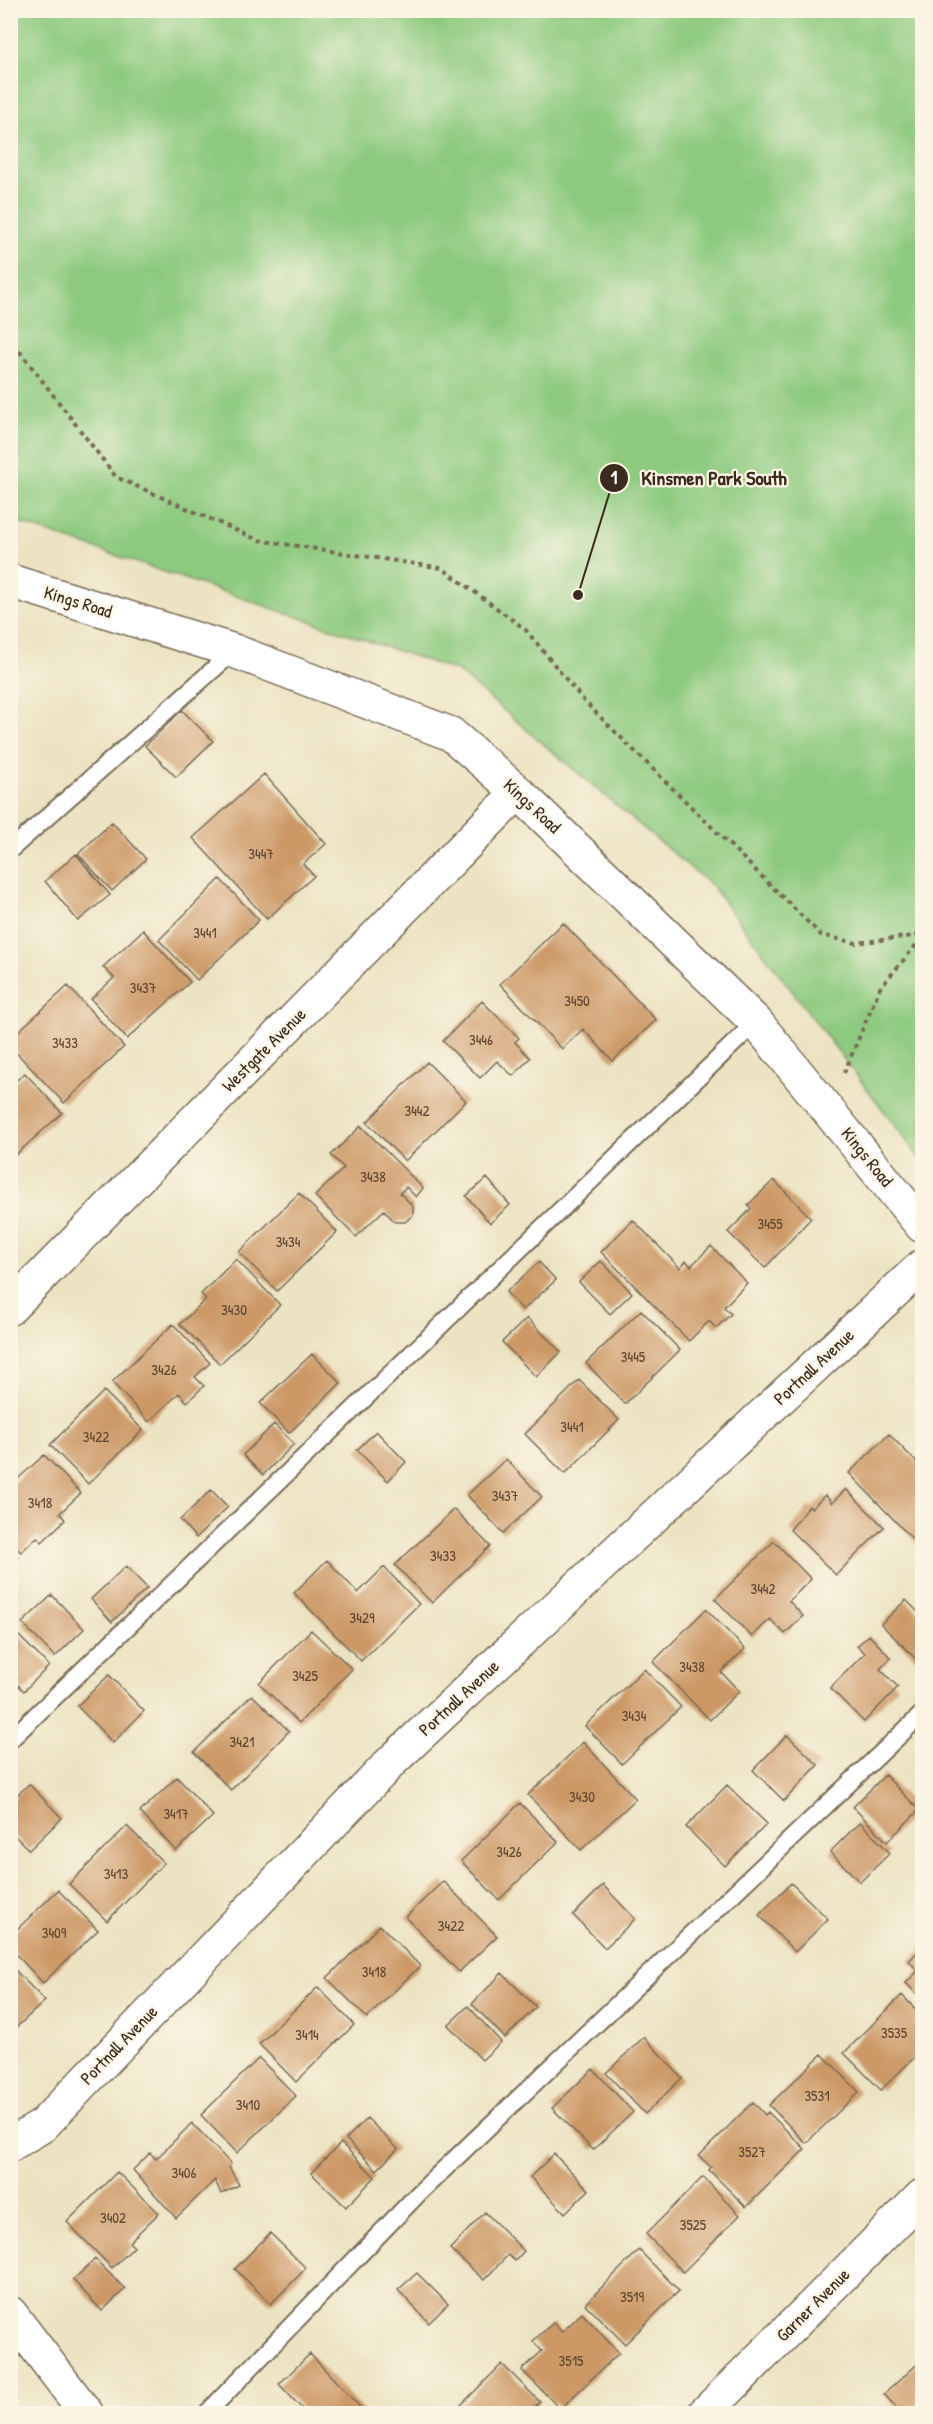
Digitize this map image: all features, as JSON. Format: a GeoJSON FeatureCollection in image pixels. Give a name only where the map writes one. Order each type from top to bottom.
{"type":"FeatureCollection","features":[{"type":"Feature","properties":{"kind":"street","name":"Kings Road"},"geometry":{"type":"LineString","coordinates":[[10,581],[234,651],[451,734],[519,792],[756,1022],[922,1226]]}},
{"type":"Feature","properties":{"kind":"street","name":"Westgate Avenue"},"geometry":{"type":"LineString","coordinates":[[10,1308],[519,792]]}},
{"type":"Feature","properties":{"kind":"street","name":"Portnall Avenue"},"geometry":{"type":"LineString","coordinates":[[10,2145],[42,2126],[393,1760],[922,1266]]}},
{"type":"Feature","properties":{"kind":"street","name":"Garner Avenue"},"geometry":{"type":"LineString","coordinates":[[704,2414],[922,2196]]}},
{"type":"Feature","properties":{"kind":"street"},"geometry":{"type":"LineString","coordinates":[[10,2313],[87,2414]]}},
{"type":"Feature","properties":{"kind":"lane"},"geometry":{"type":"LineString","coordinates":[[10,850],[234,651]]}},
{"type":"Feature","properties":{"kind":"lane"},"geometry":{"type":"LineString","coordinates":[[10,1740],[756,1022]]}},
{"type":"Feature","properties":{"kind":"lane"},"geometry":{"type":"LineString","coordinates":[[206,2414],[419,2193],[922,1714]]}},
{"type":"Feature","properties":{"kind":"path"},"geometry":{"type":"LineString","coordinates":[[10,349],[21,353],[116,477],[258,540],[442,568],[525,629],[584,701],[821,935],[856,943],[922,936]]}},
{"type":"Feature","properties":{"kind":"path"},"geometry":{"type":"LineString","coordinates":[[828,1109],[880,988],[922,936]]}},
{"type":"Feature","properties":{"kind":"green space"},"geometry":{"type":"Polygon","coordinates":[[[11,10],[922,11],[922,1161],[712,886],[457,671],[11,520],[11,10]]]}},
{"type":"Feature","properties":{"kind":"building"},"geometry":{"type":"Polygon","coordinates":[[[182,710],[213,741],[176,777],[145,746],[182,710]]]}},
{"type":"Feature","properties":{"kind":"building"},"geometry":{"type":"Polygon","coordinates":[[[264,774],[326,844],[303,864],[314,876],[267,919],[193,838],[264,774]]]}},
{"type":"Feature","properties":{"kind":"building"},"geometry":{"type":"Polygon","coordinates":[[[112,822],[146,859],[112,891],[78,854],[112,822]]]}},
{"type":"Feature","properties":{"kind":"building"},"geometry":{"type":"Polygon","coordinates":[[[76,854],[110,895],[78,921],[45,881],[76,854]]]}},
{"type":"Feature","properties":{"kind":"building"},"geometry":{"type":"Polygon","coordinates":[[[220,879],[259,920],[197,980],[159,940],[220,879]]]}},
{"type":"Feature","properties":{"kind":"building"},"geometry":{"type":"Polygon","coordinates":[[[563,923],[656,1020],[613,1061],[583,1029],[562,1049],[500,984],[563,923]]]}},
{"type":"Feature","properties":{"kind":"building"},"geometry":{"type":"Polygon","coordinates":[[[143,930],[190,982],[127,1039],[91,999],[114,978],[103,967],[143,930]]]}},
{"type":"Feature","properties":{"kind":"building"},"geometry":{"type":"Polygon","coordinates":[[[68,986],[124,1047],[64,1103],[10,1046],[10,1039],[68,986]]]}},
{"type":"Feature","properties":{"kind":"building"},"geometry":{"type":"Polygon","coordinates":[[[482,1001],[519,1038],[515,1042],[530,1058],[513,1076],[497,1061],[480,1078],[443,1041],[482,1001]]]}},
{"type":"Feature","properties":{"kind":"building"},"geometry":{"type":"Polygon","coordinates":[[[427,1062],[466,1101],[405,1161],[367,1122],[427,1062]]]}},
{"type":"Feature","properties":{"kind":"building"},"geometry":{"type":"Polygon","coordinates":[[[25,1073],[62,1113],[10,1160],[10,1086],[25,1073]]]}},
{"type":"Feature","properties":{"kind":"building"},"geometry":{"type":"Polygon","coordinates":[[[361,1126],[423,1188],[416,1197],[406,1187],[400,1193],[413,1206],[413,1215],[405,1222],[395,1222],[384,1210],[356,1237],[315,1196],[344,1168],[331,1155],[361,1126]]]}},
{"type":"Feature","properties":{"kind":"building"},"geometry":{"type":"Polygon","coordinates":[[[487,1178],[510,1205],[490,1223],[466,1196],[487,1178]]]}},
{"type":"Feature","properties":{"kind":"building"},"geometry":{"type":"Polygon","coordinates":[[[774,1180],[811,1218],[765,1268],[728,1232],[751,1209],[748,1205],[774,1180]]]}},
{"type":"Feature","properties":{"kind":"building"},"geometry":{"type":"Polygon","coordinates":[[[299,1193],[337,1232],[277,1291],[239,1252],[299,1193]]]}},
{"type":"Feature","properties":{"kind":"building"},"geometry":{"type":"Polygon","coordinates":[[[633,1220],[680,1268],[686,1261],[691,1266],[711,1246],[747,1283],[724,1307],[731,1314],[716,1328],[709,1321],[689,1341],[601,1252],[633,1220]]]}},
{"type":"Feature","properties":{"kind":"building"},"geometry":{"type":"Polygon","coordinates":[[[236,1259],[280,1305],[220,1364],[180,1324],[206,1299],[201,1294],[236,1259]]]}},
{"type":"Feature","properties":{"kind":"building"},"geometry":{"type":"Polygon","coordinates":[[[601,1261],[632,1293],[610,1314],[579,1282],[601,1261]]]}},
{"type":"Feature","properties":{"kind":"building"},"geometry":{"type":"Polygon","coordinates":[[[539,1262],[556,1280],[523,1310],[506,1292],[539,1262]]]}},
{"type":"Feature","properties":{"kind":"building"},"geometry":{"type":"Polygon","coordinates":[[[641,1310],[680,1350],[625,1404],[586,1363],[641,1310]]]}},
{"type":"Feature","properties":{"kind":"building"},"geometry":{"type":"Polygon","coordinates":[[[527,1318],[561,1352],[536,1377],[502,1342],[527,1318]]]}},
{"type":"Feature","properties":{"kind":"building"},"geometry":{"type":"Polygon","coordinates":[[[173,1324],[210,1363],[195,1377],[204,1386],[187,1402],[179,1393],[149,1422],[112,1382],[173,1324]]]}},
{"type":"Feature","properties":{"kind":"building"},"geometry":{"type":"Polygon","coordinates":[[[312,1354],[341,1383],[289,1433],[260,1403],[312,1354]]]}},
{"type":"Feature","properties":{"kind":"building"},"geometry":{"type":"Polygon","coordinates":[[[579,1380],[619,1420],[565,1474],[525,1434],[579,1380]]]}},
{"type":"Feature","properties":{"kind":"building"},"geometry":{"type":"Polygon","coordinates":[[[104,1391],[143,1430],[88,1484],[50,1445],[104,1391]]]}},
{"type":"Feature","properties":{"kind":"building"},"geometry":{"type":"Polygon","coordinates":[[[274,1424],[294,1444],[263,1475],[243,1455],[274,1424]]]}},
{"type":"Feature","properties":{"kind":"building"},"geometry":{"type":"Polygon","coordinates":[[[376,1431],[406,1462],[388,1481],[357,1450],[376,1431]]]}},
{"type":"Feature","properties":{"kind":"building"},"geometry":{"type":"Polygon","coordinates":[[[889,1434],[922,1468],[922,1549],[849,1473],[889,1434]]]}},
{"type":"Feature","properties":{"kind":"building"},"geometry":{"type":"Polygon","coordinates":[[[44,1455],[81,1493],[60,1513],[65,1520],[42,1542],[37,1537],[21,1552],[10,1542],[10,1486],[44,1455]]]}},
{"type":"Feature","properties":{"kind":"building"},"geometry":{"type":"Polygon","coordinates":[[[506,1459],[542,1497],[503,1533],[467,1495],[506,1459]]]}},
{"type":"Feature","properties":{"kind":"building"},"geometry":{"type":"Polygon","coordinates":[[[846,1489],[884,1527],[836,1575],[790,1530],[809,1506],[812,1508],[825,1495],[832,1503],[846,1489]]]}},
{"type":"Feature","properties":{"kind":"building"},"geometry":{"type":"Polygon","coordinates":[[[211,1490],[228,1507],[196,1538],[180,1520],[211,1490]]]}},
{"type":"Feature","properties":{"kind":"building"},"geometry":{"type":"Polygon","coordinates":[[[454,1509],[490,1546],[432,1603],[395,1565],[454,1509]]]}},
{"type":"Feature","properties":{"kind":"building"},"geometry":{"type":"Polygon","coordinates":[[[774,1541],[811,1579],[789,1601],[803,1616],[785,1634],[770,1619],[752,1637],[715,1599],[774,1541]]]}},
{"type":"Feature","properties":{"kind":"building"},"geometry":{"type":"Polygon","coordinates":[[[10,1549],[18,1557],[10,1565],[10,1549]]]}},
{"type":"Feature","properties":{"kind":"building"},"geometry":{"type":"Polygon","coordinates":[[[327,1560],[358,1593],[384,1567],[419,1604],[361,1661],[294,1593],[327,1560]]]}},
{"type":"Feature","properties":{"kind":"building"},"geometry":{"type":"Polygon","coordinates":[[[126,1566],[147,1588],[112,1622],[91,1599],[126,1566]]]}},
{"type":"Feature","properties":{"kind":"building"},"geometry":{"type":"Polygon","coordinates":[[[52,1595],[84,1629],[55,1657],[22,1623],[52,1595]]]}},
{"type":"Feature","properties":{"kind":"building"},"geometry":{"type":"Polygon","coordinates":[[[906,1600],[922,1616],[922,1665],[881,1624],[906,1600]]]}},
{"type":"Feature","properties":{"kind":"building"},"geometry":{"type":"Polygon","coordinates":[[[706,1609],[745,1649],[721,1672],[739,1691],[710,1720],[653,1662],[706,1609]]]}},
{"type":"Feature","properties":{"kind":"building"},"geometry":{"type":"Polygon","coordinates":[[[311,1630],[352,1669],[299,1723],[259,1683],[311,1630]]]}},
{"type":"Feature","properties":{"kind":"building"},"geometry":{"type":"Polygon","coordinates":[[[14,1631],[49,1666],[24,1691],[10,1677],[10,1635],[14,1631]]]}},
{"type":"Feature","properties":{"kind":"building"},"geometry":{"type":"Polygon","coordinates":[[[869,1635],[891,1658],[880,1669],[898,1687],[864,1722],[830,1688],[865,1653],[857,1646],[869,1635]]]}},
{"type":"Feature","properties":{"kind":"building"},"geometry":{"type":"Polygon","coordinates":[[[644,1669],[681,1707],[622,1764],[585,1726],[644,1669]]]}},
{"type":"Feature","properties":{"kind":"building"},"geometry":{"type":"Polygon","coordinates":[[[109,1675],[144,1711],[113,1743],[77,1706],[109,1675]]]}},
{"type":"Feature","properties":{"kind":"building"},"geometry":{"type":"Polygon","coordinates":[[[252,1695],[289,1731],[231,1790],[194,1752],[252,1695]]]}},
{"type":"Feature","properties":{"kind":"building"},"geometry":{"type":"Polygon","coordinates":[[[787,1735],[818,1765],[784,1801],[753,1770],[787,1735]]]}},
{"type":"Feature","properties":{"kind":"building"},"geometry":{"type":"Polygon","coordinates":[[[583,1742],[636,1799],[581,1850],[528,1795],[583,1742]]]}},
{"type":"Feature","properties":{"kind":"building"},"geometry":{"type":"Polygon","coordinates":[[[885,1775],[919,1810],[887,1842],[853,1807],[885,1775]]]}},
{"type":"Feature","properties":{"kind":"building"},"geometry":{"type":"Polygon","coordinates":[[[177,1777],[213,1816],[176,1851],[140,1812],[177,1777]]]}},
{"type":"Feature","properties":{"kind":"building"},"geometry":{"type":"Polygon","coordinates":[[[29,1784],[62,1818],[29,1850],[10,1831],[10,1802],[29,1784]]]}},
{"type":"Feature","properties":{"kind":"building"},"geometry":{"type":"Polygon","coordinates":[[[727,1785],[767,1824],[725,1866],[686,1827],[727,1785]]]}},
{"type":"Feature","properties":{"kind":"building"},"geometry":{"type":"Polygon","coordinates":[[[520,1803],[558,1842],[499,1900],[461,1861],[520,1803]]]}},
{"type":"Feature","properties":{"kind":"building"},"geometry":{"type":"Polygon","coordinates":[[[860,1822],[890,1853],[860,1882],[830,1852],[860,1822]]]}},
{"type":"Feature","properties":{"kind":"building"},"geometry":{"type":"Polygon","coordinates":[[[127,1826],[164,1863],[107,1921],[69,1884],[127,1826]]]}},
{"type":"Feature","properties":{"kind":"building"},"geometry":{"type":"Polygon","coordinates":[[[443,1881],[497,1936],[459,1972],[406,1917],[443,1881]]]}},
{"type":"Feature","properties":{"kind":"building"},"geometry":{"type":"Polygon","coordinates":[[[791,1883],[828,1919],[795,1952],[759,1915],[791,1883]]]}},
{"type":"Feature","properties":{"kind":"building"},"geometry":{"type":"Polygon","coordinates":[[[603,1885],[635,1919],[605,1948],[573,1915],[603,1885]]]}},
{"type":"Feature","properties":{"kind":"building"},"geometry":{"type":"Polygon","coordinates":[[[58,1890],[98,1930],[43,1983],[10,1948],[10,1936],[58,1890]]]}},
{"type":"Feature","properties":{"kind":"building"},"geometry":{"type":"Polygon","coordinates":[[[380,1925],[420,1966],[367,2018],[327,1978],[380,1925]]]}},
{"type":"Feature","properties":{"kind":"building"},"geometry":{"type":"Polygon","coordinates":[[[922,1947],[922,1999],[906,1983],[918,1971],[909,1961],[922,1947]]]}},
{"type":"Feature","properties":{"kind":"building"},"geometry":{"type":"Polygon","coordinates":[[[10,1965],[45,2001],[10,2033],[10,1965]]]}},
{"type":"Feature","properties":{"kind":"building"},"geometry":{"type":"Polygon","coordinates":[[[502,1973],[536,2007],[505,2038],[472,2004],[502,1973]]]}},
{"type":"Feature","properties":{"kind":"building"},"geometry":{"type":"Polygon","coordinates":[[[318,1987],[354,2025],[296,2082],[259,2044],[318,1987]]]}},
{"type":"Feature","properties":{"kind":"building"},"geometry":{"type":"Polygon","coordinates":[[[902,1995],[922,2016],[922,2050],[881,2090],[844,2053],[902,1995]]]}},
{"type":"Feature","properties":{"kind":"building"},"geometry":{"type":"Polygon","coordinates":[[[468,2006],[501,2042],[482,2060],[448,2025],[468,2006]]]}},
{"type":"Feature","properties":{"kind":"building"},"geometry":{"type":"Polygon","coordinates":[[[644,2037],[682,2078],[645,2114],[606,2073],[644,2037]]]}},
{"type":"Feature","properties":{"kind":"building"},"geometry":{"type":"Polygon","coordinates":[[[822,2054],[859,2092],[806,2143],[769,2105],[822,2054]]]}},
{"type":"Feature","properties":{"kind":"building"},"geometry":{"type":"Polygon","coordinates":[[[259,2058],[296,2096],[237,2153],[201,2115],[259,2058]]]}},
{"type":"Feature","properties":{"kind":"building"},"geometry":{"type":"Polygon","coordinates":[[[593,2069],[633,2112],[593,2150],[552,2108],[593,2069]]]}},
{"type":"Feature","properties":{"kind":"building"},"geometry":{"type":"Polygon","coordinates":[[[753,2102],[765,2115],[768,2112],[805,2149],[746,2207],[709,2170],[711,2167],[699,2156],[753,2102]]]}},
{"type":"Feature","properties":{"kind":"building"},"geometry":{"type":"Polygon","coordinates":[[[367,2118],[398,2149],[377,2170],[346,2139],[367,2118]]]}},
{"type":"Feature","properties":{"kind":"building"},"geometry":{"type":"Polygon","coordinates":[[[192,2123],[231,2164],[229,2167],[239,2185],[221,2194],[215,2180],[176,2218],[133,2170],[150,2153],[156,2159],[192,2123]]]}},
{"type":"Feature","properties":{"kind":"building"},"geometry":{"type":"Polygon","coordinates":[[[341,2143],[375,2177],[346,2207],[311,2173],[341,2143]]]}},
{"type":"Feature","properties":{"kind":"building"},"geometry":{"type":"Polygon","coordinates":[[[554,2154],[589,2190],[565,2213],[530,2177],[554,2154]]]}},
{"type":"Feature","properties":{"kind":"building"},"geometry":{"type":"Polygon","coordinates":[[[117,2172],[159,2213],[129,2242],[134,2247],[112,2268],[67,2222],[117,2172]]]}},
{"type":"Feature","properties":{"kind":"building"},"geometry":{"type":"Polygon","coordinates":[[[703,2177],[740,2215],[683,2272],[646,2234],[703,2177]]]}},
{"type":"Feature","properties":{"kind":"building"},"geometry":{"type":"Polygon","coordinates":[[[485,2212],[524,2251],[515,2261],[508,2255],[484,2280],[450,2249],[485,2212]]]}},
{"type":"Feature","properties":{"kind":"building"},"geometry":{"type":"Polygon","coordinates":[[[270,2233],[306,2268],[271,2304],[235,2269],[270,2233]]]}},
{"type":"Feature","properties":{"kind":"building"},"geometry":{"type":"Polygon","coordinates":[[[639,2250],[679,2291],[625,2344],[585,2304],[639,2250]]]}},
{"type":"Feature","properties":{"kind":"building"},"geometry":{"type":"Polygon","coordinates":[[[95,2259],[125,2289],[102,2311],[73,2280],[95,2259]]]}},
{"type":"Feature","properties":{"kind":"building"},"geometry":{"type":"Polygon","coordinates":[[[417,2273],[448,2304],[429,2323],[398,2290],[417,2273]]]}},
{"type":"Feature","properties":{"kind":"building"},"geometry":{"type":"Polygon","coordinates":[[[582,2313],[619,2353],[560,2409],[522,2370],[542,2351],[533,2341],[553,2323],[562,2332],[582,2313]]]}},
{"type":"Feature","properties":{"kind":"building"},"geometry":{"type":"Polygon","coordinates":[[[310,2354],[363,2410],[359,2414],[307,2414],[279,2384],[310,2354]]]}},
{"type":"Feature","properties":{"kind":"building"},"geometry":{"type":"Polygon","coordinates":[[[922,2360],[922,2414],[902,2414],[884,2394],[922,2360]]]}},
{"type":"Feature","properties":{"kind":"building"},"geometry":{"type":"Polygon","coordinates":[[[502,2364],[540,2402],[527,2414],[452,2414],[502,2364]]]}},
{"type":"Feature","properties":{"kind":"place","name":"Kinsmen Park South"},"geometry":{"type":"Point","coordinates":[578,595]}}]}
